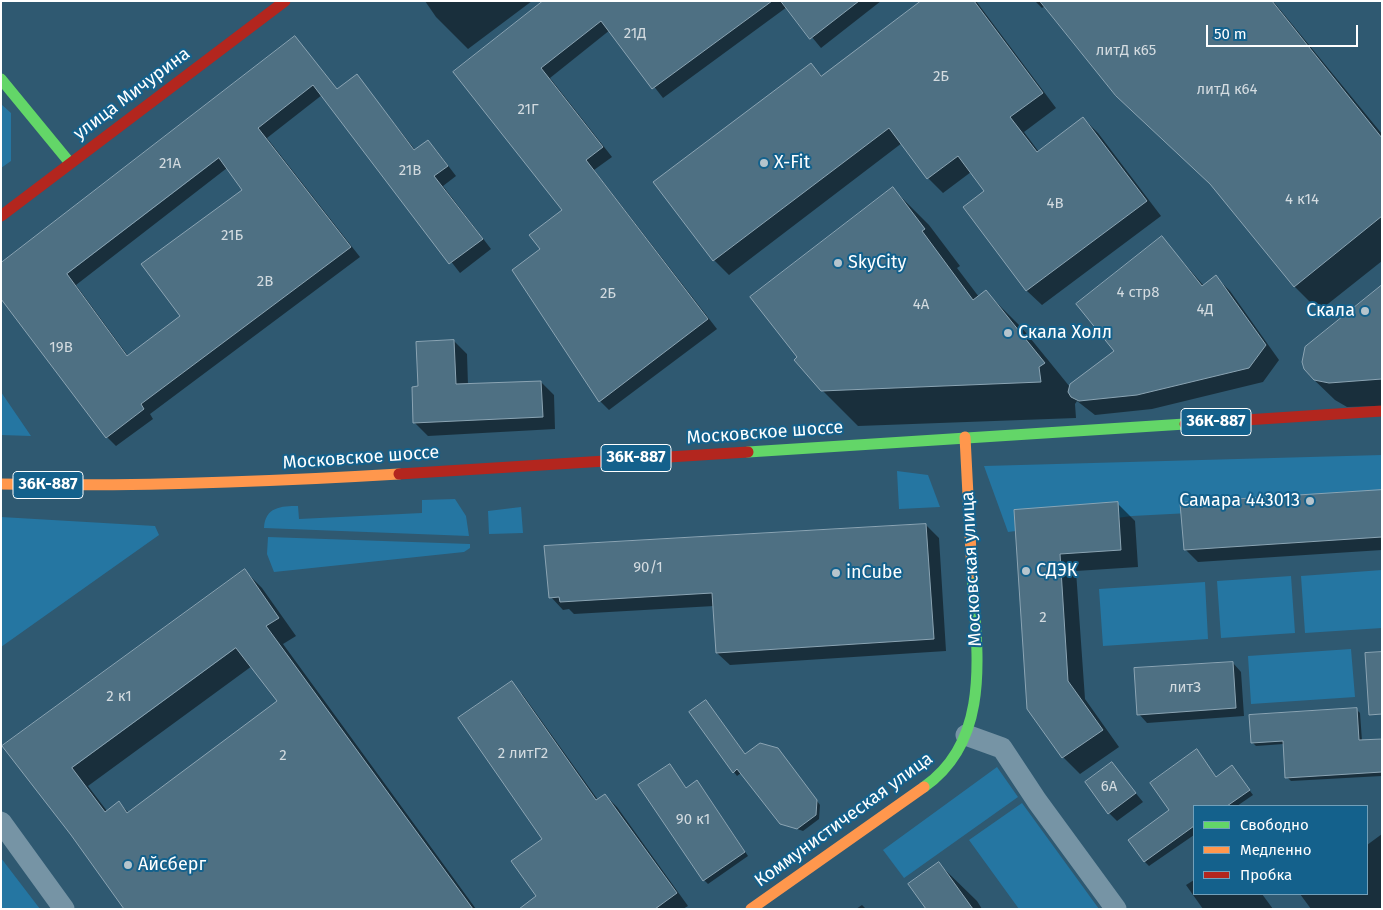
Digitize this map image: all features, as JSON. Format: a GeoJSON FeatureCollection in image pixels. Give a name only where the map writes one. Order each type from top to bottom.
{"type":"FeatureCollection","features":[{"type":"Feature","properties":{"kind":"main road","name":"улица Мичурина"},"geometry":{"type":"LineString","coordinates":[[1,216],[285,1]]}},
{"type":"Feature","properties":{"kind":"main road"},"geometry":{"type":"LineString","coordinates":[[1,79],[70,163]]}},
{"type":"Feature","properties":{"kind":"main road","name":"Московское шоссе"},"geometry":{"type":"LineString","coordinates":[[1,484],[133,486],[272,482],[1382,411]]}},
{"type":"Feature","properties":{"kind":"main road","name":"Московская улица"},"geometry":{"type":"LineString","coordinates":[[965,437],[977,663],[976,701]]}},
{"type":"Feature","properties":{"kind":"main road","name":"Коммунистическая улица"},"geometry":{"type":"LineString","coordinates":[[751,909],[940,776],[957,754],[966,735],[976,701]]}},
{"type":"Feature","properties":{"kind":"street"},"geometry":{"type":"LineString","coordinates":[[966,735],[1002,748],[1037,801],[1116,909]]}},
{"type":"Feature","properties":{"kind":"street"},"geometry":{"type":"LineString","coordinates":[[1,822],[64,909]]}},
{"type":"Feature","properties":{"kind":"shaded area"},"geometry":{"type":"Polygon","coordinates":[[[1,104],[11,113],[11,161],[1,168],[1,104]]]}},
{"type":"Feature","properties":{"kind":"shaded area"},"geometry":{"type":"Polygon","coordinates":[[[1,392],[31,436],[1,435],[1,392]]]}},
{"type":"Feature","properties":{"kind":"shaded area"},"geometry":{"type":"Polygon","coordinates":[[[1382,455],[1382,503],[1132,516],[1008,532],[984,466],[1382,455]]]}},
{"type":"Feature","properties":{"kind":"shaded area"},"geometry":{"type":"Polygon","coordinates":[[[897,471],[928,475],[940,507],[899,509],[897,471]]]}},
{"type":"Feature","properties":{"kind":"shaded area"},"geometry":{"type":"Polygon","coordinates":[[[455,499],[466,516],[469,536],[264,528],[267,516],[271,512],[286,506],[298,506],[299,519],[422,513],[422,500],[455,499]]]}},
{"type":"Feature","properties":{"kind":"shaded area"},"geometry":{"type":"Polygon","coordinates":[[[521,507],[523,533],[489,534],[488,511],[521,507]]]}},
{"type":"Feature","properties":{"kind":"shaded area"},"geometry":{"type":"Polygon","coordinates":[[[1,517],[155,526],[159,535],[1,647],[1,517]]]}},
{"type":"Feature","properties":{"kind":"shaded area"},"geometry":{"type":"Polygon","coordinates":[[[268,537],[470,544],[470,548],[464,552],[274,572],[267,554],[268,537]]]}},
{"type":"Feature","properties":{"kind":"shaded area"},"geometry":{"type":"Polygon","coordinates":[[[1382,570],[1382,628],[1305,633],[1301,576],[1382,570]]]}},
{"type":"Feature","properties":{"kind":"shaded area"},"geometry":{"type":"Polygon","coordinates":[[[1291,576],[1295,633],[1221,638],[1217,581],[1291,576]]]}},
{"type":"Feature","properties":{"kind":"shaded area"},"geometry":{"type":"Polygon","coordinates":[[[1205,582],[1208,639],[1103,646],[1099,589],[1205,582]]]}},
{"type":"Feature","properties":{"kind":"shaded area"},"geometry":{"type":"Polygon","coordinates":[[[1351,649],[1355,697],[1251,704],[1248,656],[1351,649]]]}},
{"type":"Feature","properties":{"kind":"shaded area"},"geometry":{"type":"Polygon","coordinates":[[[997,767],[1018,797],[904,878],[883,850],[997,767]]]}},
{"type":"Feature","properties":{"kind":"shaded area"},"geometry":{"type":"Polygon","coordinates":[[[1022,803],[1099,909],[1019,909],[969,840],[1022,803]]]}},
{"type":"Feature","properties":{"kind":"shaded area"},"geometry":{"type":"Polygon","coordinates":[[[1,858],[40,909],[1,909],[1,858]]]}},
{"type":"Feature","properties":{"kind":"building"},"geometry":{"type":"Polygon","coordinates":[[[543,1],[772,1],[652,89],[601,21],[541,68],[603,147],[586,160],[708,319],[599,402],[512,270],[540,249],[529,235],[562,210],[453,72],[543,1]]]}},
{"type":"Feature","properties":{"kind":"building"},"geometry":{"type":"Polygon","coordinates":[[[781,1],[859,1],[810,39],[781,1]]]}},
{"type":"Feature","properties":{"kind":"building"},"geometry":{"type":"Polygon","coordinates":[[[921,1],[974,1],[1043,93],[1010,117],[1037,152],[1083,117],[1147,201],[1026,291],[963,207],[984,191],[958,156],[927,179],[889,128],[713,261],[653,182],[811,63],[821,76],[921,1]]]}},
{"type":"Feature","properties":{"kind":"building"},"geometry":{"type":"Polygon","coordinates":[[[1040,1],[1272,1],[1382,138],[1382,216],[1294,287],[1210,184],[1116,96],[1040,1]]]}},
{"type":"Feature","properties":{"kind":"building"},"geometry":{"type":"Polygon","coordinates":[[[295,36],[337,89],[357,74],[414,150],[428,140],[448,166],[434,176],[483,239],[449,264],[313,85],[258,128],[351,247],[141,404],[144,409],[106,438],[1,299],[1,263],[295,36]],[[219,158],[67,274],[127,356],[180,316],[141,264],[242,190],[219,158]]]}},
{"type":"Feature","properties":{"kind":"building"},"geometry":{"type":"Polygon","coordinates":[[[893,187],[925,229],[922,231],[973,300],[986,290],[1045,363],[1039,367],[1041,382],[821,391],[794,360],[797,357],[750,297],[893,187]]]}},
{"type":"Feature","properties":{"kind":"building"},"geometry":{"type":"Polygon","coordinates":[[[1162,236],[1202,286],[1216,275],[1266,345],[1249,368],[1137,395],[1079,401],[1071,397],[1068,392],[1070,384],[1114,351],[1076,304],[1162,236]]]}},
{"type":"Feature","properties":{"kind":"building","name":"Скала"},"geometry":{"type":"Polygon","coordinates":[[[1382,285],[1382,379],[1329,383],[1314,380],[1304,369],[1302,362],[1305,347],[1382,285]]]}},
{"type":"Feature","properties":{"kind":"building"},"geometry":{"type":"Polygon","coordinates":[[[454,340],[456,384],[541,381],[543,417],[413,423],[412,387],[418,386],[416,342],[454,340]]]}},
{"type":"Feature","properties":{"kind":"building"},"geometry":{"type":"Polygon","coordinates":[[[1382,490],[1382,537],[1184,550],[1180,503],[1382,490]]]}},
{"type":"Feature","properties":{"kind":"building"},"geometry":{"type":"Polygon","coordinates":[[[1118,502],[1121,550],[1060,554],[1068,681],[1103,730],[1062,758],[1027,709],[1014,510],[1118,502]]]}},
{"type":"Feature","properties":{"kind":"building","name":"inCube"},"geometry":{"type":"Polygon","coordinates":[[[926,524],[934,639],[716,653],[712,593],[560,602],[559,597],[549,598],[544,546],[926,524]]]}},
{"type":"Feature","properties":{"kind":"building"},"geometry":{"type":"Polygon","coordinates":[[[245,569],[279,618],[266,626],[473,909],[124,909],[71,835],[2,746],[245,569]],[[236,648],[72,768],[105,812],[119,801],[127,813],[277,701],[236,648]]]}},
{"type":"Feature","properties":{"kind":"building"},"geometry":{"type":"Polygon","coordinates":[[[1382,652],[1382,714],[1369,715],[1365,653],[1382,652]]]}},
{"type":"Feature","properties":{"kind":"building"},"geometry":{"type":"Polygon","coordinates":[[[1233,662],[1236,708],[1137,715],[1134,668],[1233,662]]]}},
{"type":"Feature","properties":{"kind":"building"},"geometry":{"type":"Polygon","coordinates":[[[512,681],[596,800],[605,794],[677,893],[655,909],[519,909],[536,896],[511,861],[542,839],[458,718],[512,681]]]}},
{"type":"Feature","properties":{"kind":"building"},"geometry":{"type":"Polygon","coordinates":[[[706,700],[745,754],[760,743],[778,748],[817,800],[816,815],[797,829],[780,824],[737,769],[733,773],[689,712],[706,700]]]}},
{"type":"Feature","properties":{"kind":"building"},"geometry":{"type":"Polygon","coordinates":[[[1357,708],[1359,740],[1382,739],[1382,772],[1285,778],[1283,741],[1251,743],[1249,715],[1357,708]]]}},
{"type":"Feature","properties":{"kind":"building"},"geometry":{"type":"Polygon","coordinates":[[[1197,749],[1216,777],[1232,765],[1250,790],[1228,805],[1193,805],[1193,827],[1144,862],[1128,840],[1169,810],[1150,783],[1197,749]]]}},
{"type":"Feature","properties":{"kind":"building"},"geometry":{"type":"Polygon","coordinates":[[[1112,762],[1136,793],[1108,814],[1085,782],[1112,762]]]}},
{"type":"Feature","properties":{"kind":"building"},"geometry":{"type":"Polygon","coordinates":[[[670,764],[686,788],[697,780],[745,852],[703,881],[638,785],[670,764]]]}},
{"type":"Feature","properties":{"kind":"building"},"geometry":{"type":"Polygon","coordinates":[[[939,862],[973,909],[926,909],[908,884],[939,862]]]}},
{"type":"Feature","properties":{"kind":"traffic: fast"},"geometry":{"type":"LineString","coordinates":[[1,79],[70,163]]}},
{"type":"Feature","properties":{"kind":"traffic: fast"},"geometry":{"type":"LineString","coordinates":[[748,452],[1185,424]]}},
{"type":"Feature","properties":{"kind":"traffic: fast"},"geometry":{"type":"LineString","coordinates":[[924,787],[946,767],[962,743],[971,717],[976,689],[977,660],[972,573]]}},
{"type":"Feature","properties":{"kind":"traffic: slow"},"geometry":{"type":"LineString","coordinates":[[965,437],[972,573]]}},
{"type":"Feature","properties":{"kind":"traffic: slow"},"geometry":{"type":"LineString","coordinates":[[1,484],[101,485],[200,483],[399,474]]}},
{"type":"Feature","properties":{"kind":"traffic: slow"},"geometry":{"type":"LineString","coordinates":[[751,909],[924,787]]}},
{"type":"Feature","properties":{"kind":"traffic: jam"},"geometry":{"type":"LineString","coordinates":[[1,216],[285,1]]}},
{"type":"Feature","properties":{"kind":"traffic: jam"},"geometry":{"type":"LineString","coordinates":[[1185,424],[1382,411]]}},
{"type":"Feature","properties":{"kind":"traffic: jam"},"geometry":{"type":"LineString","coordinates":[[399,474],[748,452]]}},
{"type":"Feature","properties":{"kind":"place","name":"X-Fit"},"geometry":{"type":"Point","coordinates":[764,163]}},
{"type":"Feature","properties":{"kind":"place","name":"SkyCity"},"geometry":{"type":"Point","coordinates":[838,263]}},
{"type":"Feature","properties":{"kind":"place","name":"Скала"},"geometry":{"type":"Point","coordinates":[1365,311]}},
{"type":"Feature","properties":{"kind":"place","name":"Скала Холл"},"geometry":{"type":"Point","coordinates":[1008,333]}},
{"type":"Feature","properties":{"kind":"place","name":"Самара 443013"},"geometry":{"type":"Point","coordinates":[1310,501]}},
{"type":"Feature","properties":{"kind":"place","name":"СДЭК"},"geometry":{"type":"Point","coordinates":[1026,571]}},
{"type":"Feature","properties":{"kind":"place","name":"inCube"},"geometry":{"type":"Point","coordinates":[836,573]}},
{"type":"Feature","properties":{"kind":"place","name":"Айсберг"},"geometry":{"type":"Point","coordinates":[128,865]}}]}
